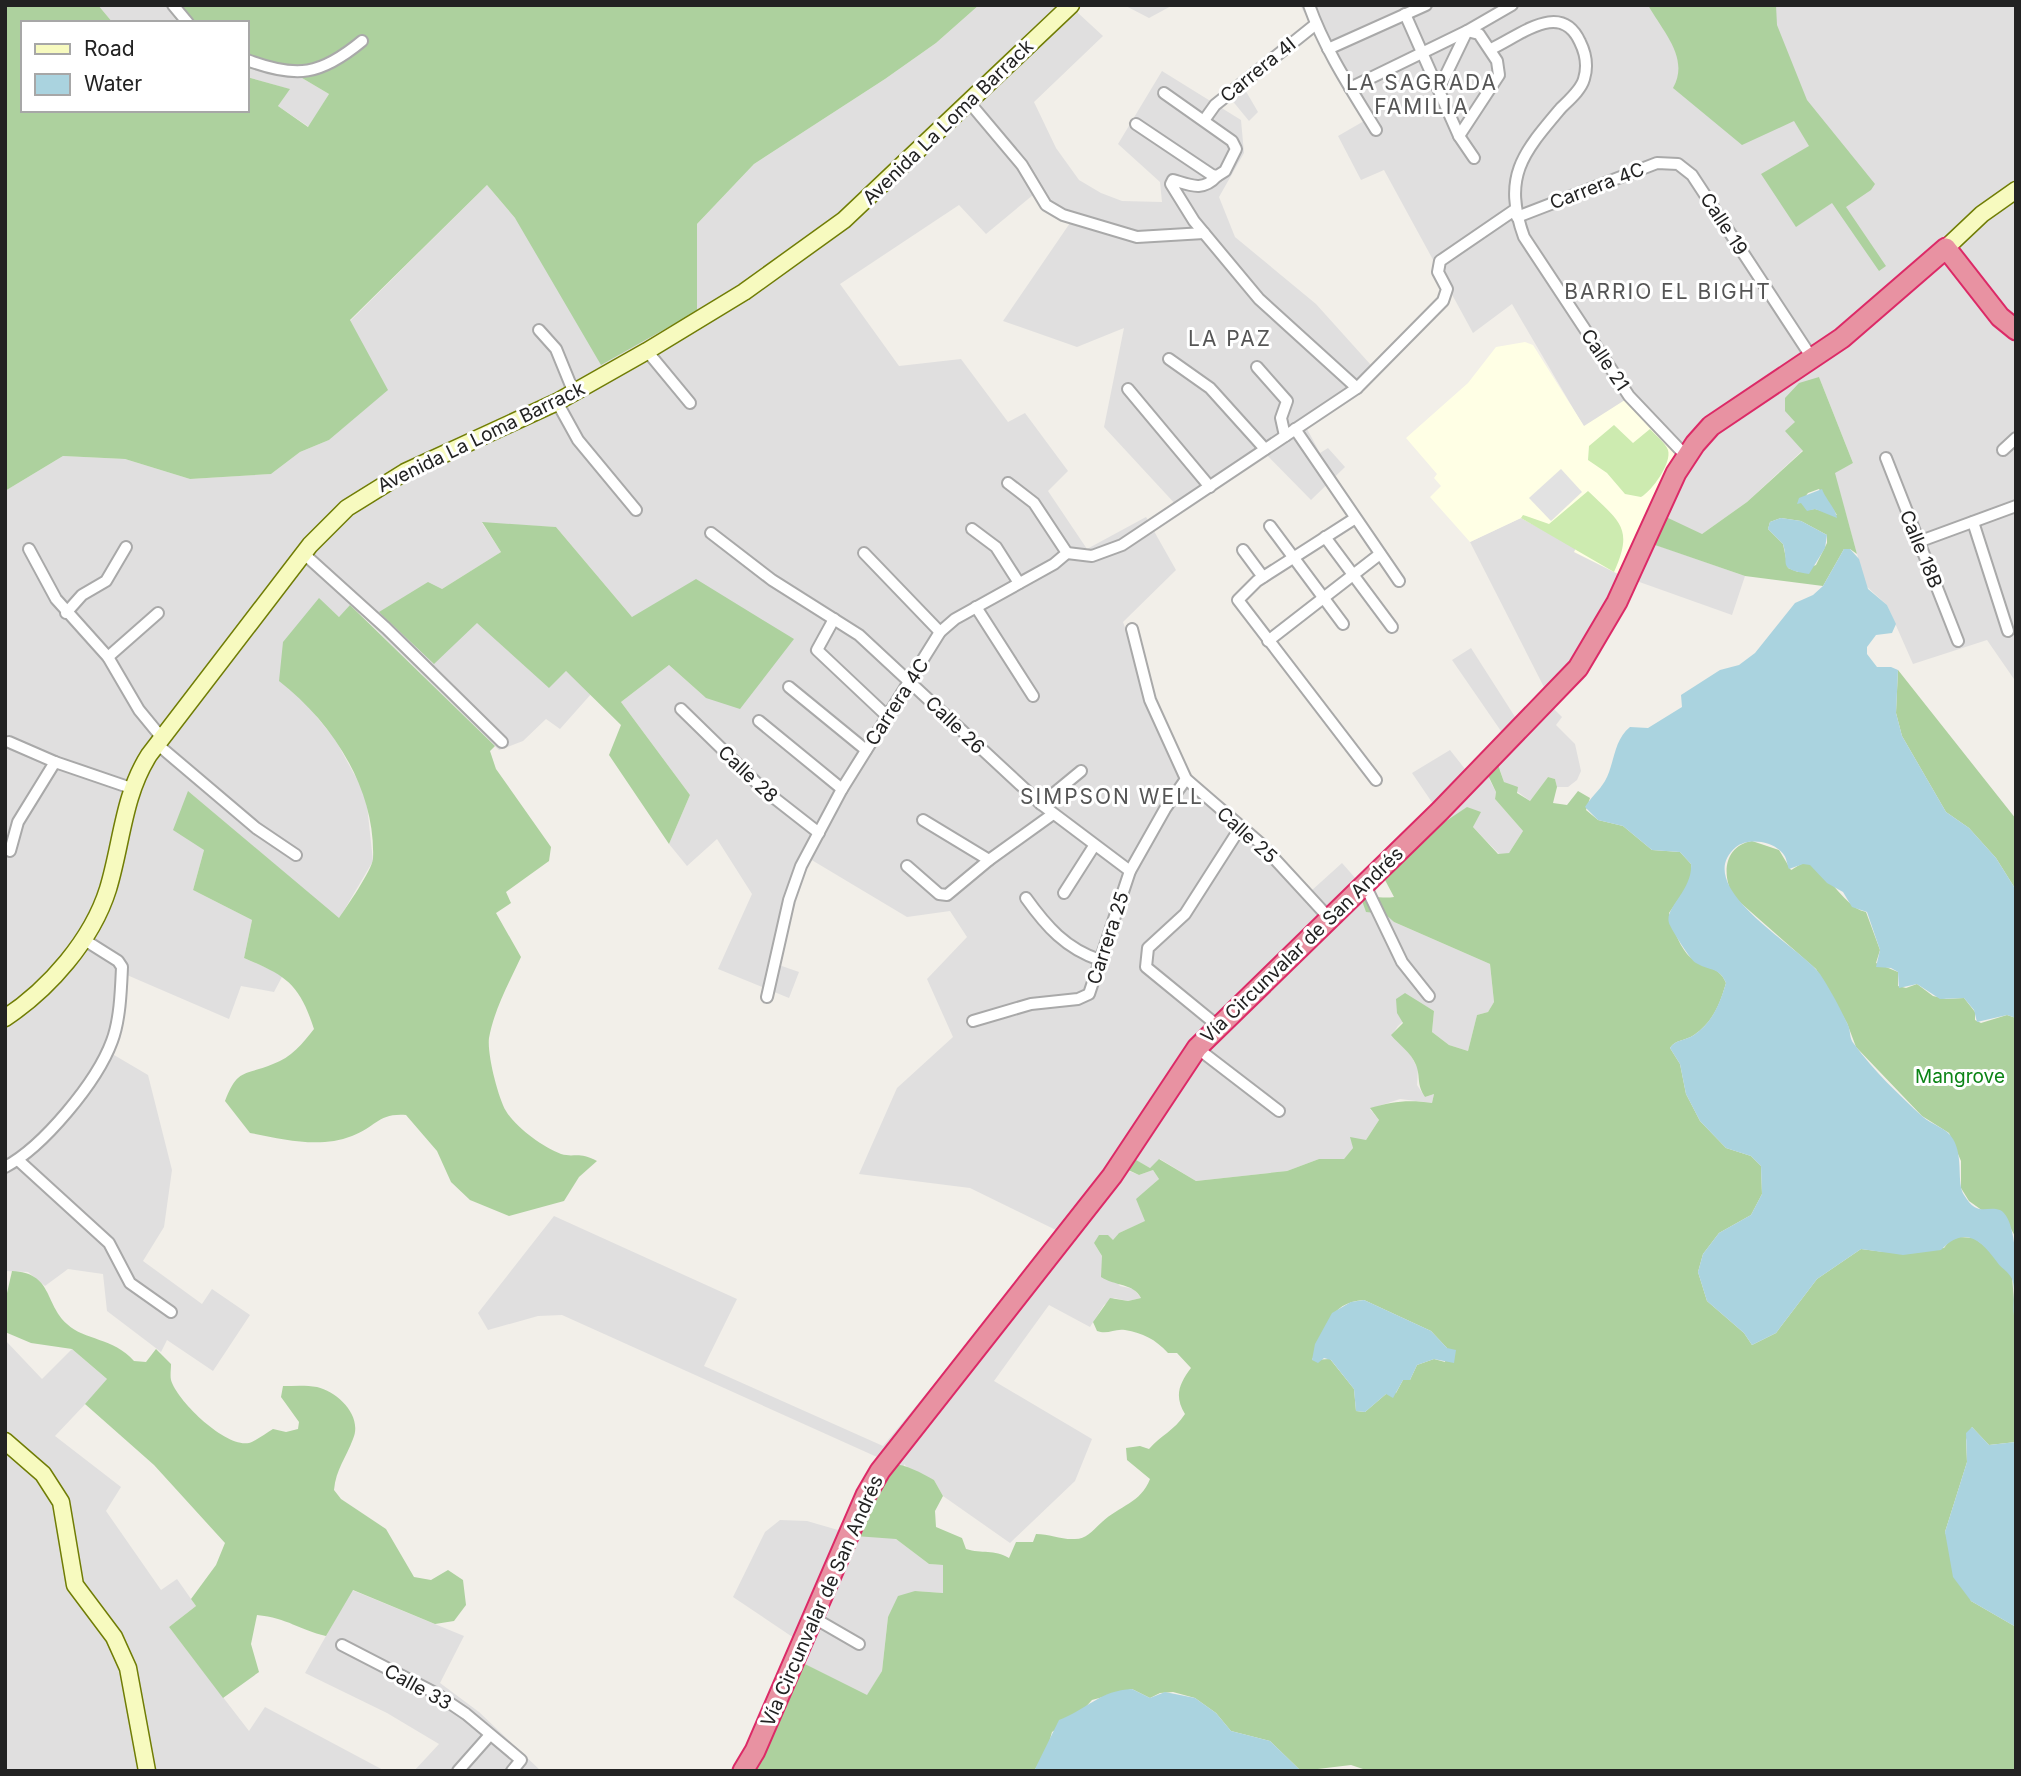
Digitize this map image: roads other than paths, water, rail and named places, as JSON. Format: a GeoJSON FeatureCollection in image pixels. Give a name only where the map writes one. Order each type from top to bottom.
{"type":"FeatureCollection","features":[{"type":"Feature","properties":{"kind":"highway","name":"Vía Circunvalar de San Andrés"},"geometry":{"type":"LineString","coordinates":[[743,1771],[814,1618],[866,1495],[880,1471],[1112,1176],[1197,1048],[1365,885],[1578,668],[1617,602],[1625,578],[1686,456],[1711,426],[1842,338],[1946,248]]}},
{"type":"Feature","properties":{"kind":"highway"},"geometry":{"type":"LineString","coordinates":[[1946,248],[2000,317],[2016,330]]}},
{"type":"Feature","properties":{"kind":"main road","name":"Avenida La Loma Barrack"},"geometry":{"type":"LineString","coordinates":[[5,1018],[44,986],[83,939],[108,888],[131,788],[160,741],[329,524],[374,489],[405,472],[575,393],[744,292],[823,237],[1071,5]]}},
{"type":"Feature","properties":{"kind":"main road"},"geometry":{"type":"LineString","coordinates":[[1946,248],[1982,214],[2016,190]]}},
{"type":"Feature","properties":{"kind":"main road"},"geometry":{"type":"LineString","coordinates":[[5,1441],[43,1474],[61,1502],[75,1585],[114,1637],[128,1668],[147,1771]]}},
{"type":"Feature","properties":{"kind":"street"},"geometry":{"type":"LineString","coordinates":[[173,5],[186,21]]}},
{"type":"Feature","properties":{"kind":"street"},"geometry":{"type":"LineString","coordinates":[[1309,5],[1328,49],[1376,130]]}},
{"type":"Feature","properties":{"kind":"street","name":"Carrera 4I"},"geometry":{"type":"LineString","coordinates":[[1328,49],[1426,5]]}},
{"type":"Feature","properties":{"kind":"street"},"geometry":{"type":"LineString","coordinates":[[1350,88],[1467,31],[1512,5]]}},
{"type":"Feature","properties":{"kind":"street"},"geometry":{"type":"LineString","coordinates":[[1405,14],[1459,136],[1474,158]]}},
{"type":"Feature","properties":{"kind":"street"},"geometry":{"type":"LineString","coordinates":[[1491,49],[1549,20],[1570,24],[1586,55],[1581,85],[1525,151],[1515,182],[1516,213]]}},
{"type":"Feature","properties":{"kind":"street","name":"Carrera 4I"},"geometry":{"type":"LineString","coordinates":[[1205,119],[1215,104],[1315,24]]}},
{"type":"Feature","properties":{"kind":"street"},"geometry":{"type":"LineString","coordinates":[[1459,136],[1499,75],[1497,61],[1491,49],[1479,34],[1467,31]]}},
{"type":"Feature","properties":{"kind":"street"},"geometry":{"type":"LineString","coordinates":[[1439,89],[1467,31]]}},
{"type":"Feature","properties":{"kind":"street"},"geometry":{"type":"LineString","coordinates":[[248,60],[268,68],[317,71],[341,58],[362,41]]}},
{"type":"Feature","properties":{"kind":"street"},"geometry":{"type":"LineString","coordinates":[[1008,483],[1034,503],[1066,553],[1092,556],[1122,545],[1357,388],[1274,315],[1205,233],[1171,184],[1173,180],[1189,187],[1205,186],[1225,172],[1236,149],[1232,141],[1205,119],[1164,93]]}},
{"type":"Feature","properties":{"kind":"street"},"geometry":{"type":"LineString","coordinates":[[969,103],[1022,165],[1046,205],[1063,215],[1137,237],[1205,233]]}},
{"type":"Feature","properties":{"kind":"street"},"geometry":{"type":"LineString","coordinates":[[1136,124],[1217,176]]}},
{"type":"Feature","properties":{"kind":"street","name":"Carrera 4C"},"geometry":{"type":"LineString","coordinates":[[1357,388],[1443,301],[1447,289],[1438,272],[1440,261],[1516,213],[1657,163],[1678,164]]}},
{"type":"Feature","properties":{"kind":"street","name":"Calle 19"},"geometry":{"type":"LineString","coordinates":[[1678,164],[1692,175],[1812,358]]}},
{"type":"Feature","properties":{"kind":"street","name":"Calle 21"},"geometry":{"type":"LineString","coordinates":[[1516,213],[1524,237],[1629,396],[1686,456]]}},
{"type":"Feature","properties":{"kind":"street"},"geometry":{"type":"LineString","coordinates":[[539,330],[556,349],[575,393]]}},
{"type":"Feature","properties":{"kind":"street"},"geometry":{"type":"LineString","coordinates":[[647,351],[690,403]]}},
{"type":"Feature","properties":{"kind":"street"},"geometry":{"type":"LineString","coordinates":[[1169,359],[1210,388],[1265,449]]}},
{"type":"Feature","properties":{"kind":"street"},"geometry":{"type":"LineString","coordinates":[[1257,367],[1287,401],[1281,418],[1290,433],[1399,581]]}},
{"type":"Feature","properties":{"kind":"street"},"geometry":{"type":"LineString","coordinates":[[1128,389],[1210,487]]}},
{"type":"Feature","properties":{"kind":"street"},"geometry":{"type":"LineString","coordinates":[[557,402],[578,440],[636,510]]}},
{"type":"Feature","properties":{"kind":"street"},"geometry":{"type":"LineString","coordinates":[[2003,450],[2016,439]]}},
{"type":"Feature","properties":{"kind":"street","name":"Calle 18B"},"geometry":{"type":"LineString","coordinates":[[1885,458],[1958,641]]}},
{"type":"Feature","properties":{"kind":"street"},"geometry":{"type":"LineString","coordinates":[[1918,541],[2016,506]]}},
{"type":"Feature","properties":{"kind":"street"},"geometry":{"type":"LineString","coordinates":[[1354,519],[1237,597],[1376,780]]}},
{"type":"Feature","properties":{"kind":"street"},"geometry":{"type":"LineString","coordinates":[[1973,522],[2008,631]]}},
{"type":"Feature","properties":{"kind":"street"},"geometry":{"type":"LineString","coordinates":[[1270,526],[1343,624]]}},
{"type":"Feature","properties":{"kind":"street"},"geometry":{"type":"LineString","coordinates":[[972,529],[996,547],[1019,583]]}},
{"type":"Feature","properties":{"kind":"street","name":"Calle 26"},"geometry":{"type":"LineString","coordinates":[[710,533],[772,580],[859,635],[977,748],[1041,804],[1130,871]]}},
{"type":"Feature","properties":{"kind":"street"},"geometry":{"type":"LineString","coordinates":[[1325,537],[1392,627]]}},
{"type":"Feature","properties":{"kind":"street"},"geometry":{"type":"LineString","coordinates":[[66,613],[82,595],[106,581],[126,547]]}},
{"type":"Feature","properties":{"kind":"street"},"geometry":{"type":"LineString","coordinates":[[29,549],[66,613],[108,657],[160,741],[256,828],[296,855]]}},
{"type":"Feature","properties":{"kind":"street"},"geometry":{"type":"LineString","coordinates":[[1243,550],[1264,577]]}},
{"type":"Feature","properties":{"kind":"street"},"geometry":{"type":"LineString","coordinates":[[864,553],[940,632]]}},
{"type":"Feature","properties":{"kind":"street","name":"Carrera 4C"},"geometry":{"type":"LineString","coordinates":[[767,997],[791,891],[842,789],[940,632],[949,623],[1066,553]]}},
{"type":"Feature","properties":{"kind":"street"},"geometry":{"type":"LineString","coordinates":[[303,554],[386,628],[502,742]]}},
{"type":"Feature","properties":{"kind":"street"},"geometry":{"type":"LineString","coordinates":[[1268,641],[1352,573],[1380,554]]}},
{"type":"Feature","properties":{"kind":"street"},"geometry":{"type":"LineString","coordinates":[[976,607],[1033,696]]}},
{"type":"Feature","properties":{"kind":"street"},"geometry":{"type":"LineString","coordinates":[[108,657],[158,613]]}},
{"type":"Feature","properties":{"kind":"street"},"geometry":{"type":"LineString","coordinates":[[834,619],[817,650],[887,716]]}},
{"type":"Feature","properties":{"kind":"street","name":"Calle 25"},"geometry":{"type":"LineString","coordinates":[[1132,629],[1150,700],[1186,779],[1277,860],[1330,919]]}},
{"type":"Feature","properties":{"kind":"street"},"geometry":{"type":"LineString","coordinates":[[789,687],[866,750]]}},
{"type":"Feature","properties":{"kind":"street","name":"Calle 28"},"geometry":{"type":"LineString","coordinates":[[681,709],[764,790],[819,834]]}},
{"type":"Feature","properties":{"kind":"street"},"geometry":{"type":"LineString","coordinates":[[759,721],[842,789]]}},
{"type":"Feature","properties":{"kind":"street"},"geometry":{"type":"LineString","coordinates":[[9,742],[55,762],[131,788]]}},
{"type":"Feature","properties":{"kind":"street"},"geometry":{"type":"LineString","coordinates":[[10,851],[18,822],[55,762]]}},
{"type":"Feature","properties":{"kind":"street"},"geometry":{"type":"LineString","coordinates":[[1041,804],[1081,771]]}},
{"type":"Feature","properties":{"kind":"street","name":"Carrera 25"},"geometry":{"type":"LineString","coordinates":[[974,1021],[1031,1004],[1084,997],[1092,988],[1130,871],[1165,809],[1186,779]]}},
{"type":"Feature","properties":{"kind":"street"},"geometry":{"type":"LineString","coordinates":[[907,866],[944,896],[1053,814]]}},
{"type":"Feature","properties":{"kind":"street"},"geometry":{"type":"LineString","coordinates":[[923,820],[989,860]]}},
{"type":"Feature","properties":{"kind":"street"},"geometry":{"type":"LineString","coordinates":[[1218,1026],[1146,967],[1145,955],[1152,943],[1185,914],[1240,828]]}},
{"type":"Feature","properties":{"kind":"street"},"geometry":{"type":"LineString","coordinates":[[1064,893],[1094,846]]}},
{"type":"Feature","properties":{"kind":"street"},"geometry":{"type":"LineString","coordinates":[[1365,885],[1402,962],[1429,996]]}},
{"type":"Feature","properties":{"kind":"street"},"geometry":{"type":"LineString","coordinates":[[1026,898],[1055,934],[1083,955],[1100,960]]}},
{"type":"Feature","properties":{"kind":"street"},"geometry":{"type":"LineString","coordinates":[[5,1167],[18,1160],[53,1126],[83,1089],[112,1040],[122,967],[118,961],[83,939]]}},
{"type":"Feature","properties":{"kind":"street"},"geometry":{"type":"LineString","coordinates":[[1197,1048],[1279,1111]]}},
{"type":"Feature","properties":{"kind":"street"},"geometry":{"type":"LineString","coordinates":[[18,1160],[109,1243],[130,1283],[171,1312]]}},
{"type":"Feature","properties":{"kind":"street"},"geometry":{"type":"LineString","coordinates":[[814,1618],[859,1644]]}},
{"type":"Feature","properties":{"kind":"street","name":"Calle 33"},"geometry":{"type":"LineString","coordinates":[[342,1646],[435,1693],[466,1714],[489,1736],[521,1760],[512,1771]]}},
{"type":"Feature","properties":{"kind":"street"},"geometry":{"type":"LineString","coordinates":[[458,1771],[489,1736]]}},
{"type":"Feature","properties":{"kind":"water"},"geometry":{"type":"Polygon","coordinates":[[[1822,489],[1837,518],[1815,509],[1807,511],[1801,503],[1797,504],[1799,498],[1822,489]]]}},
{"type":"Feature","properties":{"kind":"water"},"geometry":{"type":"Polygon","coordinates":[[[1781,518],[1801,521],[1827,535],[1825,548],[1809,574],[1788,568],[1783,544],[1768,529],[1770,522],[1781,518]]]}},
{"type":"Feature","properties":{"kind":"water"},"geometry":{"type":"Polygon","coordinates":[[[1844,549],[1850,549],[1859,559],[1868,589],[1887,605],[1896,624],[1892,633],[1876,635],[1867,647],[1867,654],[1877,667],[1898,670],[1896,713],[1902,736],[1946,812],[1969,828],[1996,858],[2016,890],[2016,1018],[2007,1015],[1977,1022],[1974,1010],[1964,998],[1940,999],[1917,984],[1899,988],[1898,972],[1891,968],[1876,967],[1880,950],[1867,912],[1852,907],[1843,892],[1827,883],[1810,865],[1803,864],[1789,869],[1786,858],[1774,846],[1754,841],[1736,847],[1725,863],[1727,880],[1737,898],[1753,915],[1820,974],[1845,1019],[1852,1042],[1870,1064],[1923,1117],[1950,1135],[1958,1154],[1960,1183],[1969,1202],[1978,1209],[2000,1210],[2007,1217],[2016,1262],[2016,1322],[2011,1277],[1985,1247],[1972,1238],[1965,1237],[1950,1242],[1941,1250],[1903,1255],[1861,1249],[1817,1279],[1776,1333],[1752,1345],[1744,1333],[1707,1301],[1698,1272],[1703,1254],[1719,1233],[1751,1215],[1762,1194],[1761,1166],[1751,1156],[1726,1148],[1700,1121],[1686,1094],[1680,1064],[1670,1048],[1694,1035],[1706,1024],[1718,1005],[1726,983],[1721,974],[1693,961],[1669,923],[1671,911],[1688,882],[1691,864],[1680,852],[1652,850],[1623,826],[1598,820],[1585,807],[1605,781],[1617,745],[1630,727],[1648,728],[1682,707],[1681,695],[1720,670],[1739,665],[1755,653],[1795,603],[1813,595],[1823,586],[1844,549]]]}},
{"type":"Feature","properties":{"kind":"water"},"geometry":{"type":"Polygon","coordinates":[[[1364,1300],[1431,1331],[1447,1348],[1456,1350],[1454,1363],[1434,1359],[1417,1365],[1410,1380],[1403,1380],[1393,1398],[1386,1394],[1365,1412],[1356,1411],[1354,1389],[1331,1360],[1324,1358],[1318,1363],[1312,1360],[1315,1344],[1332,1313],[1351,1302],[1364,1300]]]}},
{"type":"Feature","properties":{"kind":"water"},"geometry":{"type":"Polygon","coordinates":[[[1972,1427],[1989,1445],[2016,1442],[2016,1627],[1971,1601],[1953,1577],[1945,1532],[1967,1462],[1966,1433],[1972,1427]]]}},
{"type":"Feature","properties":{"kind":"water"},"geometry":{"type":"Polygon","coordinates":[[[1132,1689],[1150,1698],[1165,1692],[1195,1698],[1216,1713],[1231,1731],[1270,1741],[1301,1771],[1034,1771],[1059,1720],[1111,1693],[1132,1689]]]}},
{"type":"Feature","properties":{"kind":"district","name":"LA SAGRADA FAMILIA"},"geometry":{"type":"Point","coordinates":[1422,94]}},
{"type":"Feature","properties":{"kind":"district","name":"BARRIO EL BIGHT"},"geometry":{"type":"Point","coordinates":[1668,291]}},
{"type":"Feature","properties":{"kind":"district","name":"LA PAZ"},"geometry":{"type":"Point","coordinates":[1230,338]}},
{"type":"Feature","properties":{"kind":"district","name":"SIMPSON WELL"},"geometry":{"type":"Point","coordinates":[1112,796]}},
{"type":"Feature","properties":{"kind":"park label","name":"Mangrove"},"geometry":{"type":"Point","coordinates":[1960,1076]}}]}
